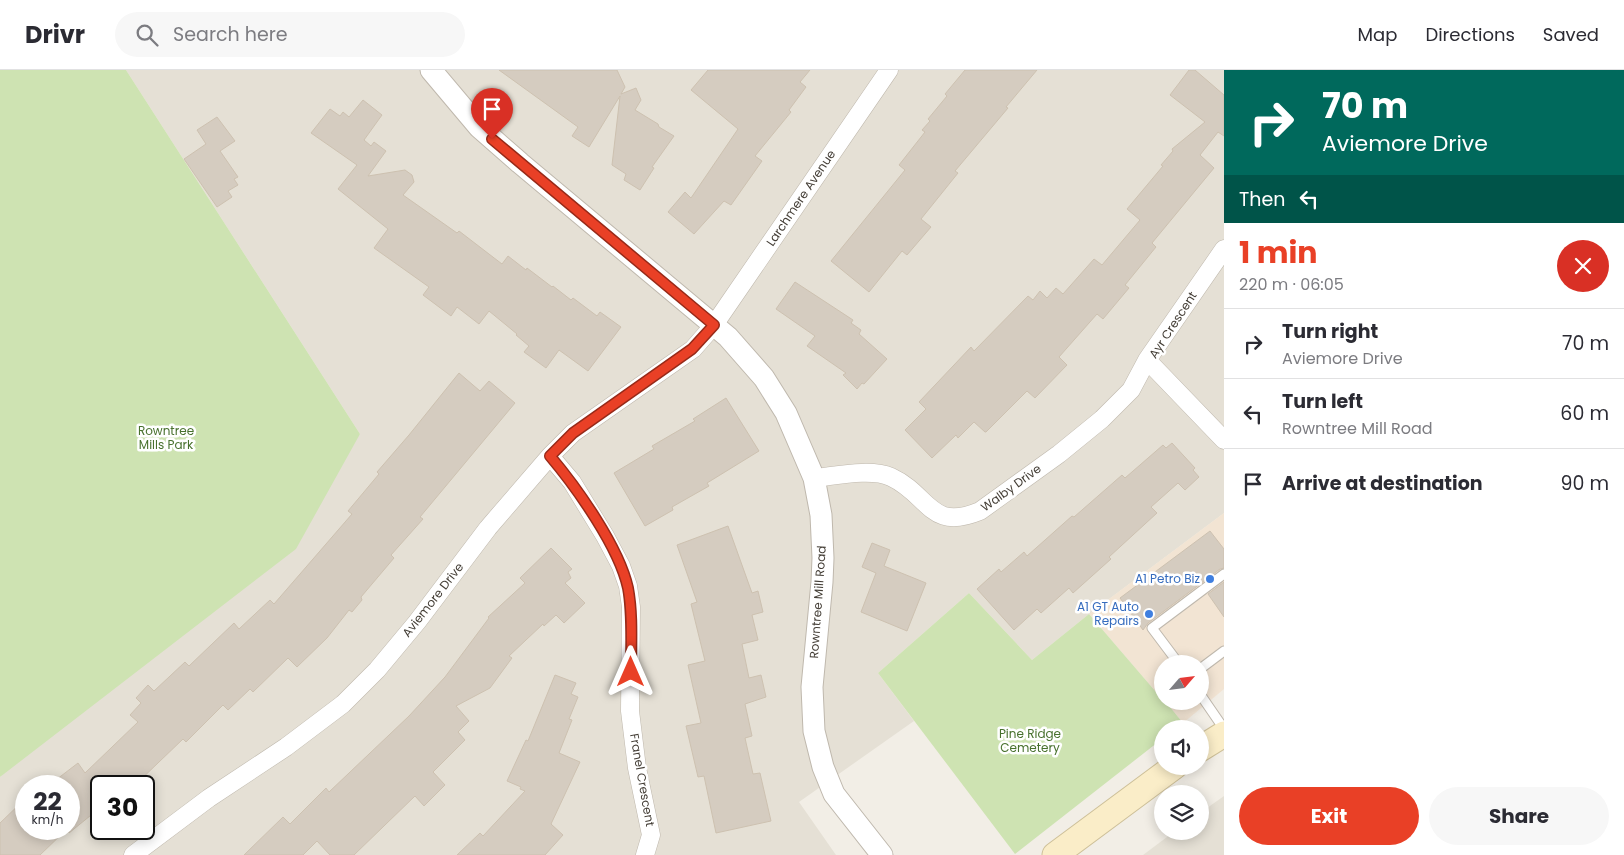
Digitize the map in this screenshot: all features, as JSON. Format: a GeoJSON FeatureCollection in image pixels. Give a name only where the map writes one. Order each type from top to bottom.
{"type":"FeatureCollection","features":[{"type":"Feature","properties":{"kind":"main road"},"geometry":{"type":"LineString","coordinates":[[1209,744],[1224,734]]}},
{"type":"Feature","properties":{"kind":"main road"},"geometry":{"type":"LineString","coordinates":[[1055,855],[1163,775]]}},
{"type":"Feature","properties":{"kind":"street","name":"Rowntree Mill Road"},"geometry":{"type":"LineString","coordinates":[[430,70],[479,127],[728,337],[764,378],[786,413],[814,478],[821,515],[822,558],[812,687],[814,731],[823,767],[834,794],[882,855]]}},
{"type":"Feature","properties":{"kind":"street","name":"Larchmere Avenue"},"geometry":{"type":"LineString","coordinates":[[714,325],[888,70]]}},
{"type":"Feature","properties":{"kind":"street","name":"Ayr Crescent"},"geometry":{"type":"LineString","coordinates":[[1224,249],[1147,360],[1224,440]]}},
{"type":"Feature","properties":{"kind":"street","name":"Aviemore Drive"},"geometry":{"type":"LineString","coordinates":[[133,855],[209,798],[286,747],[343,704],[377,670],[418,622],[488,528],[550,456],[573,433],[692,349],[714,325]]}},
{"type":"Feature","properties":{"kind":"street","name":"Walby Drive"},"geometry":{"type":"LineString","coordinates":[[814,478],[874,473],[890,476],[938,515],[952,518],[966,517],[980,511],[999,498],[1059,454],[1102,419],[1131,390],[1147,360]]}},
{"type":"Feature","properties":{"kind":"street","name":"Franel Crescent"},"geometry":{"type":"LineString","coordinates":[[550,456],[572,482],[605,536],[621,566],[628,586],[631,607],[630,711],[637,768],[651,834],[645,855]]}},
{"type":"Feature","properties":{"kind":"lane"},"geometry":{"type":"LineString","coordinates":[[1172,655],[1152,628],[1224,574]]}},
{"type":"Feature","properties":{"kind":"lane"},"geometry":{"type":"LineString","coordinates":[[1209,662],[1224,651]]}},
{"type":"Feature","properties":{"kind":"lane"},"geometry":{"type":"LineString","coordinates":[[1209,707],[1224,729]]}},
{"type":"Feature","properties":{"kind":"shaded area"},"geometry":{"type":"Polygon","coordinates":[[[126,70],[1224,70],[1224,513],[1089,614],[1032,660],[969,593],[878,673],[914,721],[799,802],[836,855],[0,855],[0,777],[360,434],[126,70]]]}},
{"type":"Feature","properties":{"kind":"shaded area"},"geometry":{"type":"Polygon","coordinates":[[[1224,513],[1224,689],[1209,701],[1209,655],[1154,655],[1154,690],[1089,614],[1224,513]]]}},
{"type":"Feature","properties":{"kind":"shaded area"},"geometry":{"type":"Polygon","coordinates":[[[1172,710],[1199,710],[1187,720],[1181,720],[1172,710]]]}},
{"type":"Feature","properties":{"kind":"shaded area"},"geometry":{"type":"Polygon","coordinates":[[[1224,796],[1224,855],[1143,855],[1163,840],[1209,840],[1209,807],[1224,796]]]}},
{"type":"Feature","properties":{"kind":"green space","name":"Rowntree Mills Park"},"geometry":{"type":"Polygon","coordinates":[[[0,70],[126,70],[360,434],[296,549],[0,777],[0,70]]]}},
{"type":"Feature","properties":{"kind":"green space","name":"Pine Ridge Cemetery"},"geometry":{"type":"Polygon","coordinates":[[[969,593],[1032,660],[1089,614],[1154,690],[1154,710],[1172,710],[1181,720],[1154,720],[1154,745],[1015,854],[878,673],[969,593]]]}},
{"type":"Feature","properties":{"kind":"building"},"geometry":{"type":"Polygon","coordinates":[[[499,70],[617,70],[625,87],[621,94],[636,88],[641,100],[635,110],[674,136],[652,167],[654,168],[640,190],[624,180],[626,174],[612,165],[620,96],[589,147],[572,136],[578,127],[499,70]]]}},
{"type":"Feature","properties":{"kind":"building"},"geometry":{"type":"Polygon","coordinates":[[[708,70],[810,70],[800,82],[806,87],[789,110],[791,112],[755,156],[762,161],[731,205],[724,201],[694,234],[668,212],[685,192],[691,198],[738,129],[691,90],[708,70]]]}},
{"type":"Feature","properties":{"kind":"building"},"geometry":{"type":"Polygon","coordinates":[[[965,70],[1037,70],[955,171],[958,173],[921,219],[931,227],[907,255],[902,251],[869,292],[831,261],[905,170],[899,165],[925,132],[922,130],[930,121],[928,119],[947,96],[945,94],[965,70]]]}},
{"type":"Feature","properties":{"kind":"building"},"geometry":{"type":"Polygon","coordinates":[[[1189,70],[1195,70],[1224,95],[1224,136],[1218,132],[1200,155],[1214,168],[1152,243],[1156,247],[1125,285],[1129,288],[1103,319],[1097,314],[1059,357],[1067,365],[1035,398],[1027,391],[986,432],[974,422],[958,438],[956,435],[932,458],[905,430],[926,409],[919,402],[971,347],[974,351],[1028,296],[1033,300],[1040,291],[1047,298],[1056,288],[1063,294],[1094,259],[1102,265],[1140,220],[1127,209],[1163,166],[1161,165],[1173,151],[1172,149],[1205,122],[1170,95],[1189,70]]]}},
{"type":"Feature","properties":{"kind":"building"},"geometry":{"type":"Polygon","coordinates":[[[363,100],[382,115],[364,140],[371,146],[374,142],[386,151],[368,176],[405,170],[412,175],[414,182],[403,195],[457,233],[459,231],[502,264],[508,256],[571,300],[573,298],[597,316],[600,312],[621,327],[588,371],[559,350],[546,368],[524,352],[529,346],[489,311],[479,324],[457,307],[451,316],[423,295],[429,287],[374,248],[388,229],[338,189],[357,165],[311,133],[330,109],[340,116],[343,112],[349,117],[363,100]]]}},
{"type":"Feature","properties":{"kind":"building"},"geometry":{"type":"Polygon","coordinates":[[[217,117],[235,141],[220,151],[238,177],[234,179],[238,185],[228,191],[232,197],[217,207],[184,159],[206,144],[197,130],[217,117]]]}},
{"type":"Feature","properties":{"kind":"building"},"geometry":{"type":"Polygon","coordinates":[[[795,282],[853,320],[851,323],[861,330],[859,334],[887,359],[857,389],[843,375],[846,373],[807,346],[815,336],[776,309],[795,282]]]}},
{"type":"Feature","properties":{"kind":"building"},"geometry":{"type":"Polygon","coordinates":[[[459,373],[480,391],[489,381],[515,403],[420,517],[423,519],[391,555],[394,558],[361,597],[362,600],[352,612],[349,610],[327,638],[297,667],[288,658],[253,692],[250,689],[228,710],[223,705],[186,742],[183,739],[145,775],[90,775],[90,816],[80,824],[80,775],[62,775],[78,763],[85,773],[138,722],[130,715],[141,703],[136,698],[148,685],[154,691],[185,662],[189,666],[234,623],[239,629],[270,600],[274,604],[352,514],[348,511],[379,474],[377,472],[459,373]]]}},
{"type":"Feature","properties":{"kind":"building"},"geometry":{"type":"Polygon","coordinates":[[[726,398],[759,451],[707,483],[709,486],[672,507],[673,510],[645,526],[614,473],[654,449],[652,446],[695,421],[693,419],[726,398]]]}},
{"type":"Feature","properties":{"kind":"building"},"geometry":{"type":"Polygon","coordinates":[[[1172,443],[1195,468],[1193,470],[1199,477],[1185,490],[1178,483],[1151,507],[1157,513],[1109,557],[1111,559],[1073,593],[1069,588],[1041,613],[1037,609],[1014,630],[977,589],[999,569],[1001,572],[1024,552],[1027,556],[1122,475],[1125,478],[1163,445],[1166,448],[1172,443]]]}},
{"type":"Feature","properties":{"kind":"building"},"geometry":{"type":"Polygon","coordinates":[[[728,526],[752,593],[758,591],[763,612],[752,615],[758,640],[742,644],[749,678],[761,675],[766,697],[745,704],[752,736],[745,738],[753,774],[760,773],[771,821],[716,833],[704,776],[698,777],[686,726],[701,723],[688,665],[705,661],[691,604],[697,602],[677,545],[728,526]]]}},
{"type":"Feature","properties":{"kind":"building"},"geometry":{"type":"Polygon","coordinates":[[[1210,531],[1224,549],[1224,568],[1220,569],[1148,623],[1143,630],[1120,598],[1210,531]]]}},
{"type":"Feature","properties":{"kind":"building"},"geometry":{"type":"Polygon","coordinates":[[[872,543],[890,550],[884,566],[926,583],[907,631],[861,612],[876,573],[862,567],[872,543]]]}},
{"type":"Feature","properties":{"kind":"building"},"geometry":{"type":"Polygon","coordinates":[[[551,548],[572,569],[568,572],[571,578],[565,583],[585,603],[564,623],[556,615],[544,626],[543,624],[509,656],[512,658],[490,688],[456,706],[469,721],[458,732],[465,740],[433,772],[445,785],[424,806],[415,796],[354,855],[330,855],[317,841],[303,855],[244,855],[283,817],[290,824],[326,788],[329,792],[409,716],[445,677],[488,617],[525,583],[520,578],[551,548]]]}},
{"type":"Feature","properties":{"kind":"building"},"geometry":{"type":"Polygon","coordinates":[[[1224,582],[1224,617],[1208,594],[1224,582]]]}},
{"type":"Feature","properties":{"kind":"building"},"geometry":{"type":"Polygon","coordinates":[[[555,675],[576,683],[571,694],[578,697],[569,719],[572,720],[559,753],[580,762],[551,824],[563,835],[545,855],[457,855],[480,833],[483,836],[525,791],[520,789],[521,787],[507,781],[526,740],[528,741],[555,675]]]}},
{"type":"Feature","properties":{"kind":"building"},"geometry":{"type":"Polygon","coordinates":[[[15,809],[15,840],[56,840],[40,855],[0,855],[0,823],[15,809]]]}},
{"type":"Feature","properties":{"kind":"place","name":"A1 Petro Biz"},"geometry":{"type":"Point","coordinates":[1210,579]}},
{"type":"Feature","properties":{"kind":"place","name":"A1 GT Auto Repairs"},"geometry":{"type":"Point","coordinates":[1149,614]}},
{"type":"Feature","properties":{"kind":"route"},"geometry":{"type":"LineString","coordinates":[[492,139],[714,325],[692,349],[573,433],[550,456],[572,482],[621,566],[628,586],[631,607],[631,672]]}}]}
